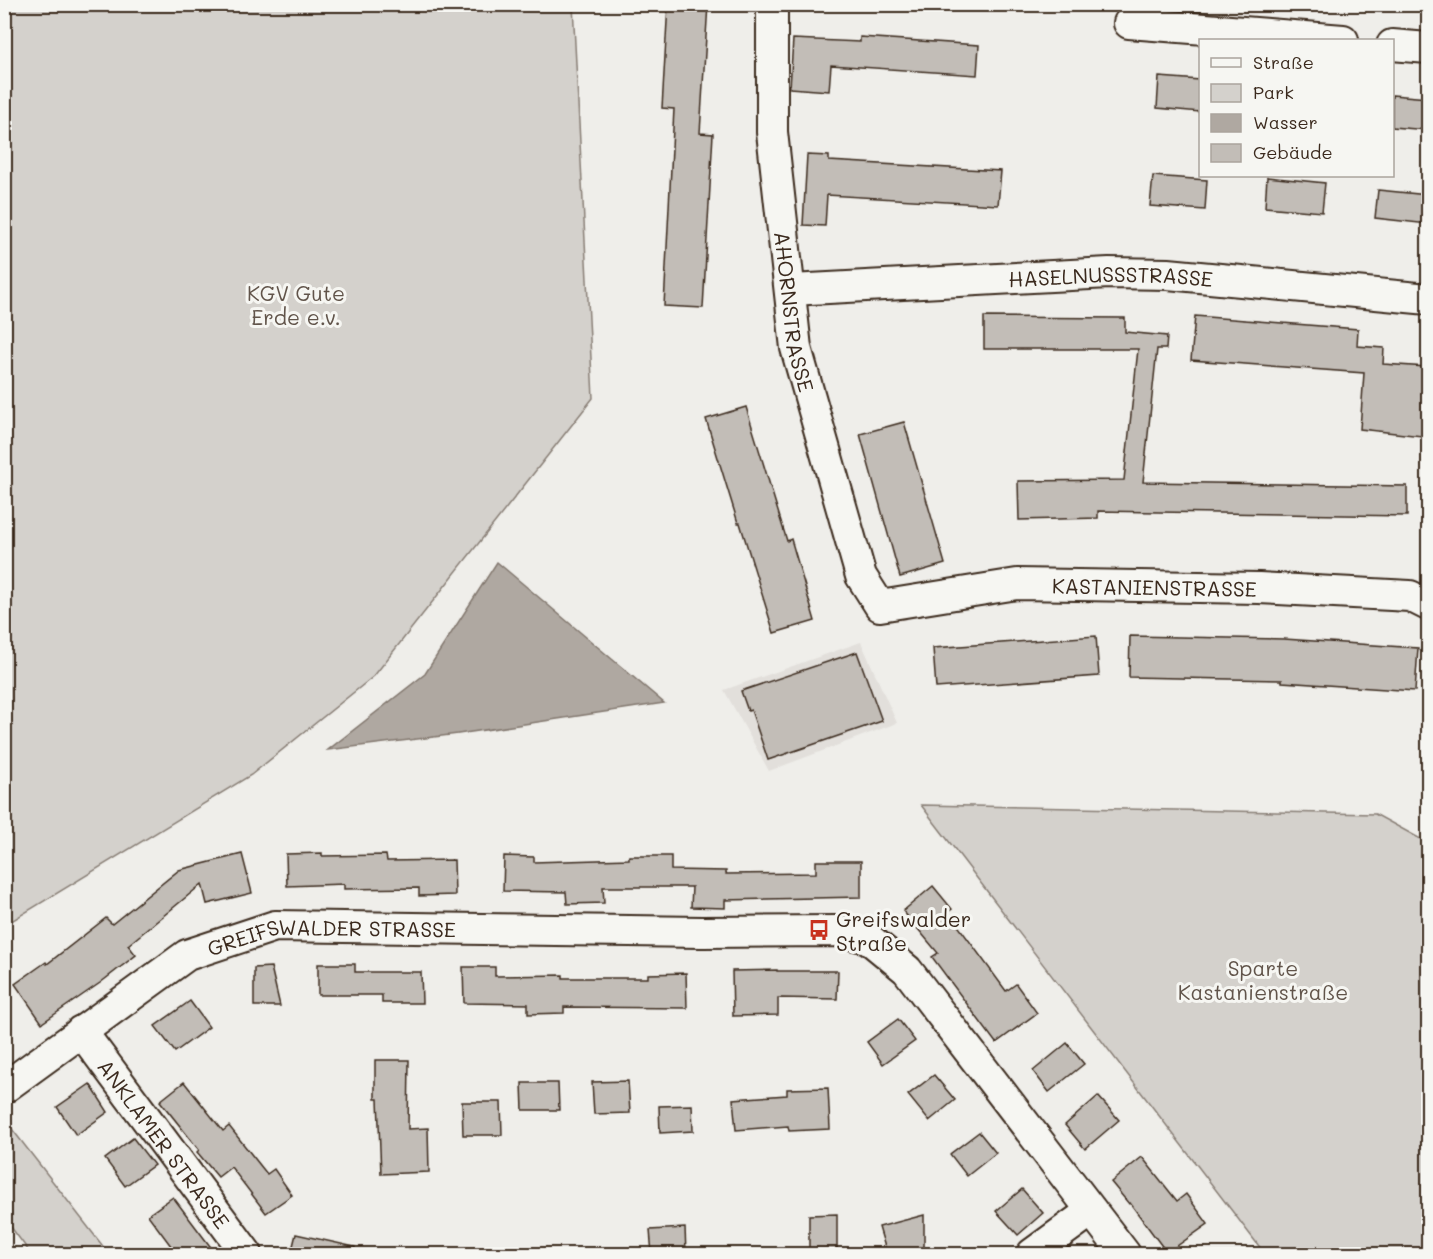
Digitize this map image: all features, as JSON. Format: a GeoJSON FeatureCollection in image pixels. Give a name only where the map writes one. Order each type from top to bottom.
{"type":"FeatureCollection","features":[{"type":"Feature","properties":{"kind":"street","name":"AHORNSTRASSE"},"geometry":{"type":"LineString","coordinates":[[772,4],[772,132],[796,348],[861,576],[880,606]]}},
{"type":"Feature","properties":{"kind":"street"},"geometry":{"type":"LineString","coordinates":[[1129,23],[1330,39]]}},
{"type":"Feature","properties":{"kind":"street"},"geometry":{"type":"LineString","coordinates":[[1394,45],[1428,48]]}},
{"type":"Feature","properties":{"kind":"street","name":"HASELNUSSSTRASSE"},"geometry":{"type":"LineString","coordinates":[[791,291],[1109,273],[1168,274],[1428,299]]}},
{"type":"Feature","properties":{"kind":"street","name":"KASTANIENSTRASSE"},"geometry":{"type":"LineString","coordinates":[[880,606],[1017,585],[1259,588],[1410,596],[1428,605]]}},
{"type":"Feature","properties":{"kind":"street","name":"GREIFSWALDER STRASSE"},"geometry":{"type":"LineString","coordinates":[[4,1088],[187,955],[275,926],[680,932],[837,931],[868,938],[907,969],[1125,1254]]}},
{"type":"Feature","properties":{"kind":"street","name":"ANKLAMER STRASSE"},"geometry":{"type":"LineString","coordinates":[[81,1031],[247,1254]]}},
{"type":"Feature","properties":{"kind":"street"},"geometry":{"type":"LineString","coordinates":[[1032,1254],[1091,1211]]}},
{"type":"Feature","properties":{"kind":"shaded area"},"geometry":{"type":"Polygon","coordinates":[[[861,642],[897,723],[769,771],[724,690],[861,642]]]}},
{"type":"Feature","properties":{"kind":"green space","name":"KGV Gute Erde e.v."},"geometry":{"type":"Polygon","coordinates":[[[5,4],[573,5],[593,398],[374,676],[251,775],[5,925],[5,4]]]}},
{"type":"Feature","properties":{"kind":"green space","name":"Sparte Kastanienstraße"},"geometry":{"type":"Polygon","coordinates":[[[921,805],[1375,814],[1428,843],[1428,1254],[1265,1254],[921,805]]]}},
{"type":"Feature","properties":{"kind":"green space"},"geometry":{"type":"Polygon","coordinates":[[[5,1120],[109,1254],[31,1254],[5,1219],[5,1120]]]}},
{"type":"Feature","properties":{"kind":"water"},"geometry":{"type":"Polygon","coordinates":[[[497,562],[664,703],[458,734],[328,750],[425,674],[497,562]]]}},
{"type":"Feature","properties":{"kind":"building"},"geometry":{"type":"Polygon","coordinates":[[[668,4],[708,4],[700,133],[713,134],[703,308],[664,306],[674,109],[662,108],[668,4]]]}},
{"type":"Feature","properties":{"kind":"building"},"geometry":{"type":"Polygon","coordinates":[[[860,37],[979,45],[977,75],[831,65],[829,91],[790,88],[793,39],[860,42],[860,37]]]}},
{"type":"Feature","properties":{"kind":"building"},"geometry":{"type":"Polygon","coordinates":[[[1159,77],[1199,80],[1199,112],[1157,108],[1159,77]]]}},
{"type":"Feature","properties":{"kind":"building"},"geometry":{"type":"Polygon","coordinates":[[[1394,95],[1428,98],[1428,130],[1394,127],[1394,95]]]}},
{"type":"Feature","properties":{"kind":"building"},"geometry":{"type":"Polygon","coordinates":[[[807,155],[829,156],[829,161],[1001,171],[998,205],[827,195],[825,226],[803,225],[807,155]]]}},
{"type":"Feature","properties":{"kind":"building"},"geometry":{"type":"Polygon","coordinates":[[[1153,176],[1207,180],[1205,210],[1150,206],[1153,176]]]}},
{"type":"Feature","properties":{"kind":"building"},"geometry":{"type":"Polygon","coordinates":[[[1267,177],[1325,183],[1322,212],[1265,207],[1267,177]]]}},
{"type":"Feature","properties":{"kind":"building"},"geometry":{"type":"Polygon","coordinates":[[[1378,190],[1428,195],[1428,224],[1375,218],[1378,190]]]}},
{"type":"Feature","properties":{"kind":"building"},"geometry":{"type":"Polygon","coordinates":[[[1195,316],[1358,329],[1357,346],[1384,348],[1383,364],[1427,367],[1422,436],[1360,429],[1364,373],[1191,360],[1195,316]]]}},
{"type":"Feature","properties":{"kind":"building"},"geometry":{"type":"Polygon","coordinates":[[[984,317],[1125,318],[1125,332],[1167,336],[1166,349],[1157,349],[1143,482],[1407,486],[1407,516],[1098,511],[1098,518],[1019,520],[1018,481],[1124,480],[1138,349],[984,349],[984,317]]]}},
{"type":"Feature","properties":{"kind":"building"},"geometry":{"type":"Polygon","coordinates":[[[746,407],[787,541],[791,539],[815,621],[774,633],[706,419],[746,407]]]}},
{"type":"Feature","properties":{"kind":"building"},"geometry":{"type":"Polygon","coordinates":[[[904,422],[945,564],[900,577],[860,434],[904,422]]]}},
{"type":"Feature","properties":{"kind":"building"},"geometry":{"type":"Polygon","coordinates":[[[1096,636],[1099,676],[936,688],[933,648],[1096,636]]]}},
{"type":"Feature","properties":{"kind":"building"},"geometry":{"type":"Polygon","coordinates":[[[1130,636],[1284,639],[1418,648],[1415,691],[1282,682],[1282,680],[1129,677],[1130,636]]]}},
{"type":"Feature","properties":{"kind":"building"},"geometry":{"type":"Polygon","coordinates":[[[857,652],[882,721],[768,760],[751,710],[748,711],[741,691],[857,652]]]}},
{"type":"Feature","properties":{"kind":"building"},"geometry":{"type":"Polygon","coordinates":[[[322,853],[322,856],[386,855],[387,861],[454,860],[455,895],[419,896],[419,888],[344,889],[344,884],[287,886],[286,854],[322,853]]]}},
{"type":"Feature","properties":{"kind":"building"},"geometry":{"type":"Polygon","coordinates":[[[242,854],[252,893],[207,904],[202,884],[128,945],[136,955],[42,1023],[15,984],[46,962],[47,964],[106,918],[112,924],[179,870],[242,854]]]}},
{"type":"Feature","properties":{"kind":"building"},"geometry":{"type":"Polygon","coordinates":[[[504,856],[534,857],[534,862],[629,859],[629,856],[671,856],[671,870],[726,871],[726,874],[816,873],[816,861],[861,861],[861,897],[725,900],[725,908],[691,907],[692,887],[603,887],[604,903],[567,904],[566,892],[503,891],[504,856]]]}},
{"type":"Feature","properties":{"kind":"building"},"geometry":{"type":"Polygon","coordinates":[[[933,886],[952,909],[948,912],[1006,991],[1016,984],[1037,1013],[996,1043],[932,957],[938,953],[903,911],[933,886]]]}},
{"type":"Feature","properties":{"kind":"building"},"geometry":{"type":"Polygon","coordinates":[[[318,964],[355,964],[355,972],[421,972],[422,1003],[382,1003],[382,995],[318,995],[318,964]]]}},
{"type":"Feature","properties":{"kind":"building"},"geometry":{"type":"Polygon","coordinates":[[[271,967],[280,1006],[254,1006],[254,968],[271,967]]]}},
{"type":"Feature","properties":{"kind":"building"},"geometry":{"type":"Polygon","coordinates":[[[463,967],[495,967],[495,976],[563,975],[563,978],[648,978],[648,974],[686,973],[687,1008],[564,1007],[564,1013],[528,1014],[528,1004],[464,1003],[463,967]]]}},
{"type":"Feature","properties":{"kind":"building"},"geometry":{"type":"Polygon","coordinates":[[[732,971],[838,971],[837,999],[778,998],[778,1015],[733,1016],[732,971]]]}},
{"type":"Feature","properties":{"kind":"building"},"geometry":{"type":"Polygon","coordinates":[[[190,1001],[209,1027],[175,1052],[155,1026],[190,1001]]]}},
{"type":"Feature","properties":{"kind":"building"},"geometry":{"type":"Polygon","coordinates":[[[898,1019],[915,1041],[883,1064],[867,1042],[898,1019]]]}},
{"type":"Feature","properties":{"kind":"building"},"geometry":{"type":"Polygon","coordinates":[[[1067,1043],[1084,1064],[1049,1092],[1033,1071],[1067,1043]]]}},
{"type":"Feature","properties":{"kind":"building"},"geometry":{"type":"Polygon","coordinates":[[[375,1060],[409,1060],[408,1129],[428,1128],[429,1172],[381,1174],[378,1099],[375,1099],[375,1060]]]}},
{"type":"Feature","properties":{"kind":"building"},"geometry":{"type":"Polygon","coordinates":[[[934,1075],[955,1100],[929,1121],[908,1095],[934,1075]]]}},
{"type":"Feature","properties":{"kind":"building"},"geometry":{"type":"Polygon","coordinates":[[[628,1081],[630,1113],[594,1114],[592,1082],[628,1081]]]}},
{"type":"Feature","properties":{"kind":"building"},"geometry":{"type":"Polygon","coordinates":[[[184,1082],[223,1131],[229,1126],[267,1174],[274,1169],[292,1195],[266,1213],[231,1167],[218,1177],[160,1101],[184,1082]]]}},
{"type":"Feature","properties":{"kind":"building"},"geometry":{"type":"Polygon","coordinates":[[[522,1083],[558,1083],[559,1110],[523,1110],[522,1083]]]}},
{"type":"Feature","properties":{"kind":"building"},"geometry":{"type":"Polygon","coordinates":[[[90,1084],[108,1112],[76,1135],[57,1107],[90,1084]]]}},
{"type":"Feature","properties":{"kind":"building"},"geometry":{"type":"Polygon","coordinates":[[[828,1088],[830,1129],[789,1131],[788,1126],[736,1130],[733,1099],[787,1095],[787,1089],[828,1088]]]}},
{"type":"Feature","properties":{"kind":"building"},"geometry":{"type":"Polygon","coordinates":[[[1098,1096],[1119,1120],[1085,1149],[1065,1125],[1098,1096]]]}},
{"type":"Feature","properties":{"kind":"building"},"geometry":{"type":"Polygon","coordinates":[[[462,1102],[501,1102],[502,1135],[463,1135],[462,1102]]]}},
{"type":"Feature","properties":{"kind":"building"},"geometry":{"type":"Polygon","coordinates":[[[692,1105],[693,1131],[660,1133],[659,1106],[692,1105]]]}},
{"type":"Feature","properties":{"kind":"building"},"geometry":{"type":"Polygon","coordinates":[[[979,1132],[996,1153],[967,1176],[950,1154],[979,1132]]]}},
{"type":"Feature","properties":{"kind":"building"},"geometry":{"type":"Polygon","coordinates":[[[133,1138],[154,1165],[125,1186],[105,1159],[133,1138]]]}},
{"type":"Feature","properties":{"kind":"building"},"geometry":{"type":"Polygon","coordinates":[[[1142,1157],[1177,1201],[1186,1194],[1208,1224],[1167,1253],[1130,1203],[1111,1182],[1142,1157]]]}},
{"type":"Feature","properties":{"kind":"building"},"geometry":{"type":"Polygon","coordinates":[[[1022,1189],[1043,1213],[1018,1235],[996,1211],[1022,1189]]]}},
{"type":"Feature","properties":{"kind":"building"},"geometry":{"type":"Polygon","coordinates":[[[173,1197],[216,1254],[177,1254],[148,1215],[173,1197]]]}},
{"type":"Feature","properties":{"kind":"building"},"geometry":{"type":"Polygon","coordinates":[[[837,1214],[837,1252],[809,1253],[809,1215],[837,1214]]]}},
{"type":"Feature","properties":{"kind":"building"},"geometry":{"type":"Polygon","coordinates":[[[924,1215],[924,1254],[887,1254],[879,1227],[924,1215]]]}},
{"type":"Feature","properties":{"kind":"building"},"geometry":{"type":"Polygon","coordinates":[[[685,1228],[686,1254],[652,1254],[650,1230],[685,1228]]]}},
{"type":"Feature","properties":{"kind":"building"},"geometry":{"type":"Polygon","coordinates":[[[296,1234],[355,1247],[354,1254],[291,1254],[296,1234]]]}},
{"type":"Feature","properties":{"kind":"place","name":"Greifswalder Straße"},"geometry":{"type":"Point","coordinates":[819,930]}}]}
